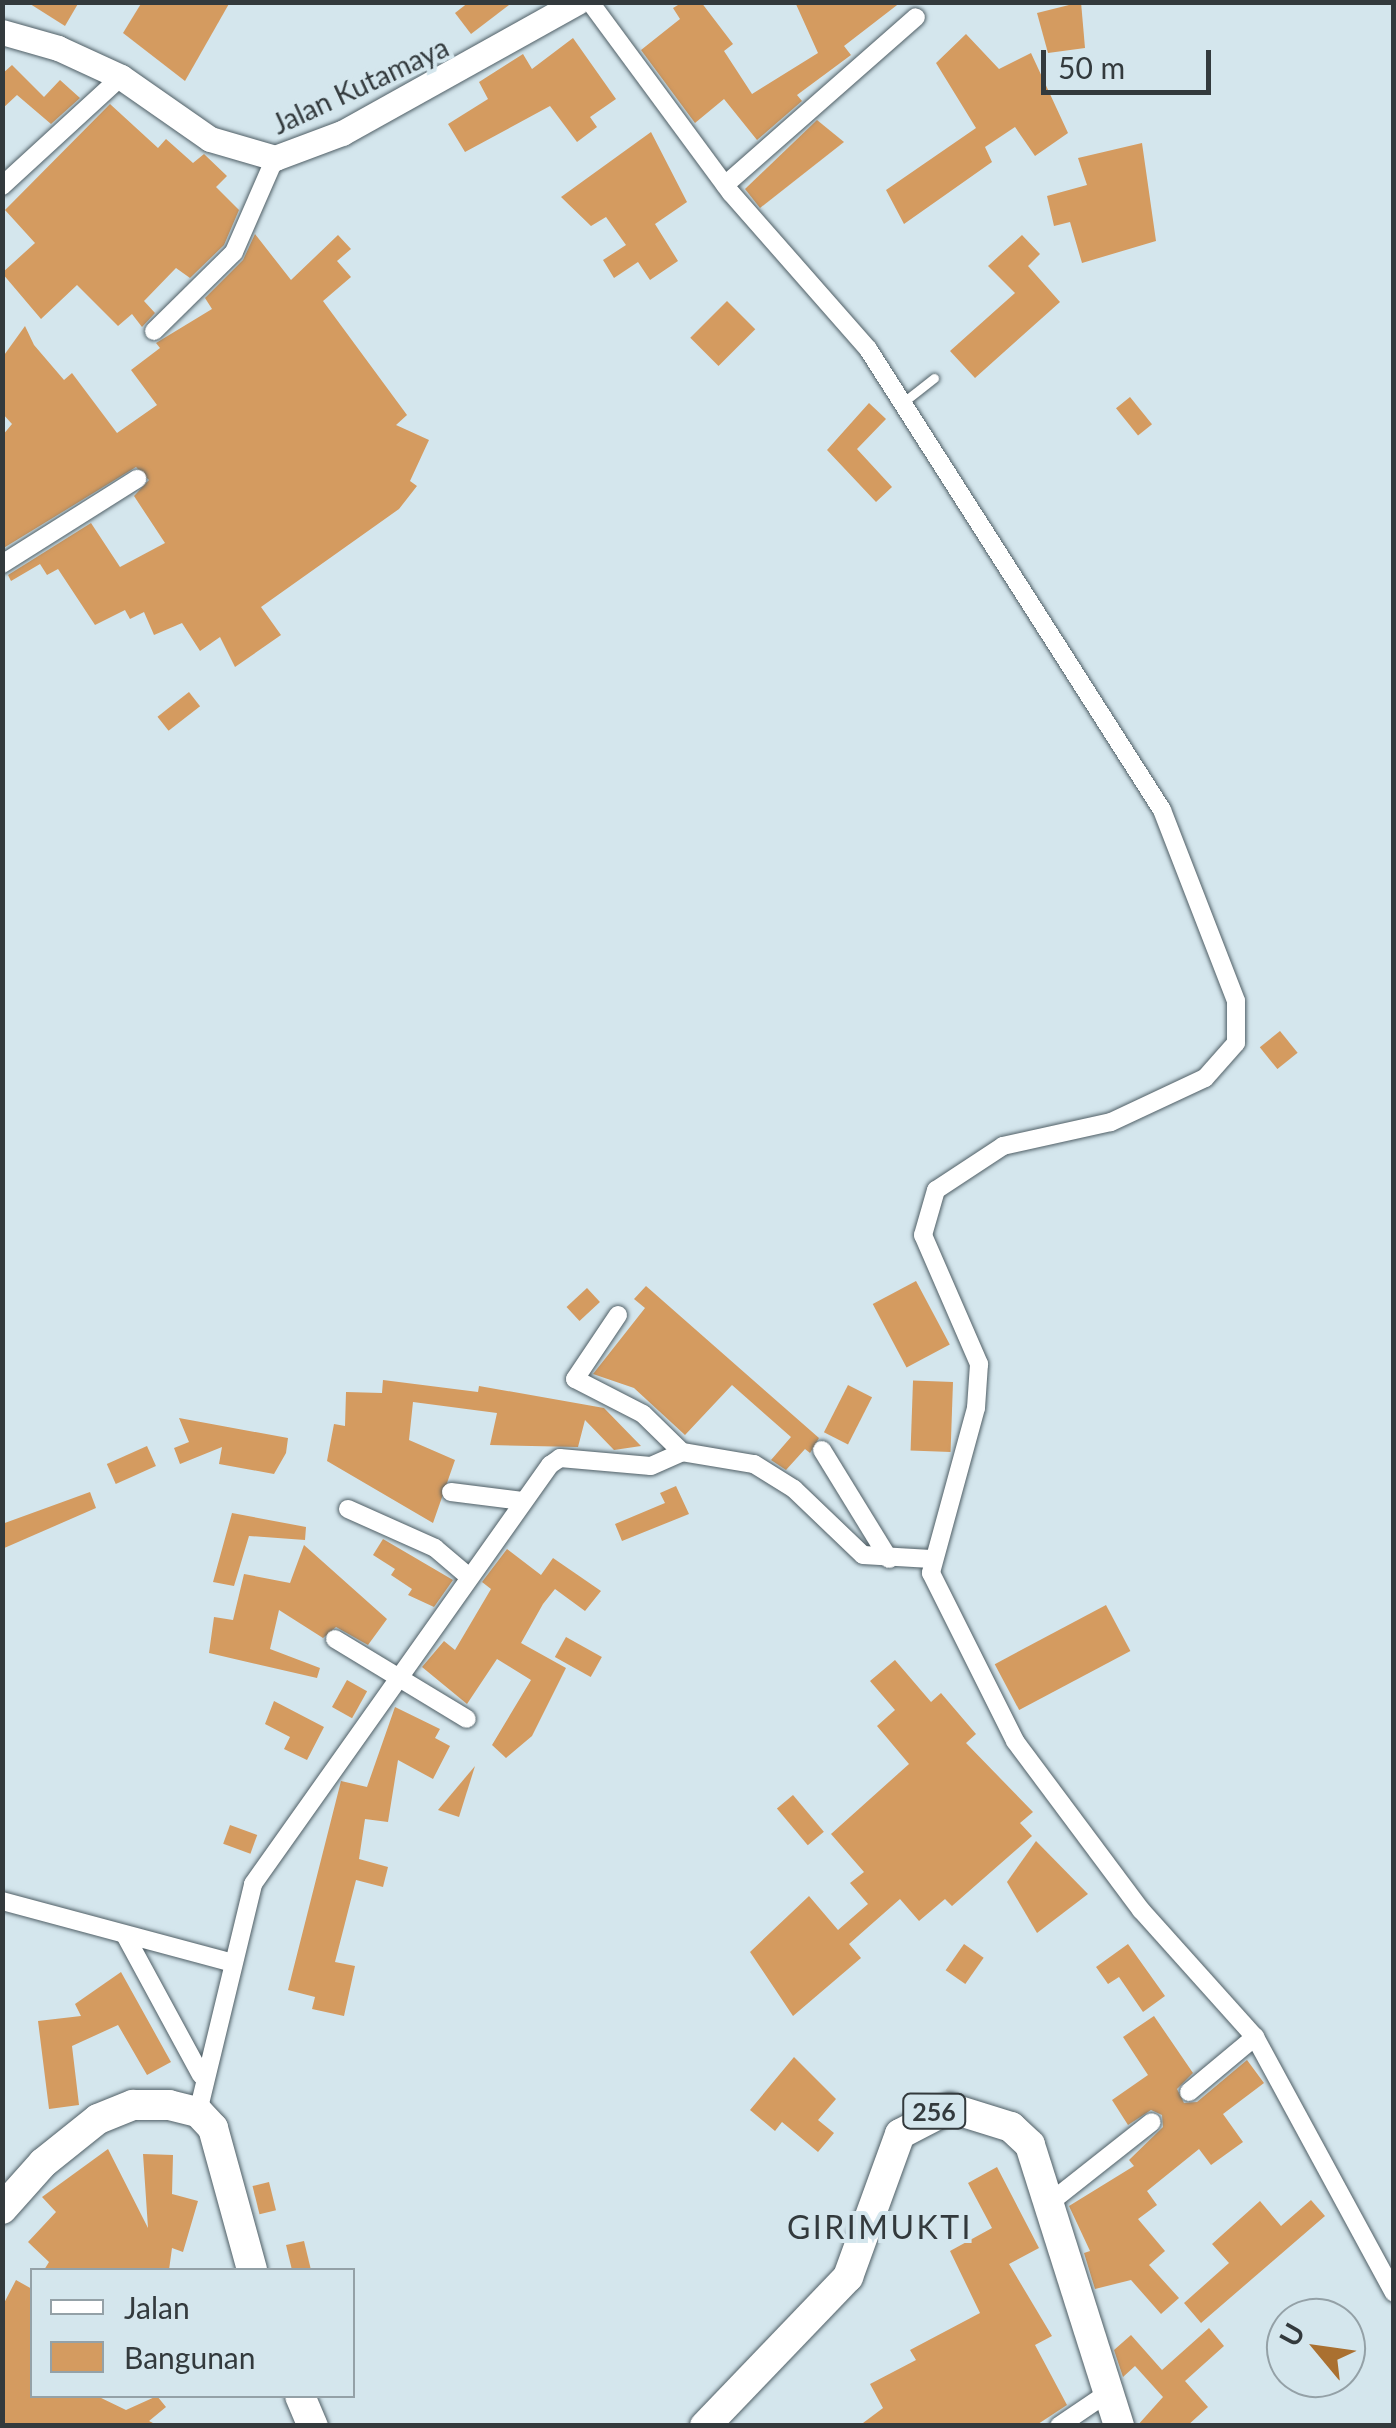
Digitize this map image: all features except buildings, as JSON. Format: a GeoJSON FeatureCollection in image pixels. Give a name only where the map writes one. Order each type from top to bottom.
{"type":"FeatureCollection","features":[{"type":"Feature","properties":{"kind":"main road","name":"Jalan Kutamaya"},"geometry":{"type":"LineString","coordinates":[[2,32],[121,77],[210,139],[275,158],[342,132],[577,2]]}},
{"type":"Feature","properties":{"kind":"main road"},"geometry":{"type":"LineString","coordinates":[[2,2209],[43,2163],[116,2110],[152,2104],[198,2112],[213,2128],[228,2170],[252,2268]]}},
{"type":"Feature","properties":{"kind":"main road","name":"256"},"geometry":{"type":"LineString","coordinates":[[704,2426],[848,2277],[894,2145],[925,2114],[972,2110],[1018,2132],[1048,2204],[1119,2426]]}},
{"type":"Feature","properties":{"kind":"main road"},"geometry":{"type":"LineString","coordinates":[[301,2398],[313,2426]]}},
{"type":"Feature","properties":{"kind":"street"},"geometry":{"type":"LineString","coordinates":[[590,2],[725,185],[851,326],[1162,810],[1241,1018],[1220,1068],[1165,1103],[1003,1146],[936,1190],[923,1235],[978,1364],[976,1408],[930,1559],[940,1602],[1015,1740],[1141,1910],[1255,2037],[1394,2292]]}},
{"type":"Feature","properties":{"kind":"street"},"geometry":{"type":"LineString","coordinates":[[725,185],[916,17]]}},
{"type":"Feature","properties":{"kind":"street"},"geometry":{"type":"LineString","coordinates":[[2,186],[121,77]]}},
{"type":"Feature","properties":{"kind":"street"},"geometry":{"type":"LineString","coordinates":[[154,331],[234,252],[275,158]]}},
{"type":"Feature","properties":{"kind":"street"},"geometry":{"type":"LineString","coordinates":[[2,564],[137,480]]}},
{"type":"Feature","properties":{"kind":"street"},"geometry":{"type":"LineString","coordinates":[[618,1316],[575,1379],[643,1414],[682,1452],[772,1472],[851,1546],[889,1560],[930,1559]]}},
{"type":"Feature","properties":{"kind":"street"},"geometry":{"type":"LineString","coordinates":[[822,1450],[889,1560]]}},
{"type":"Feature","properties":{"kind":"street"},"geometry":{"type":"LineString","coordinates":[[198,2112],[201,2075],[254,1884],[522,1501],[560,1458],[650,1466],[682,1452]]}},
{"type":"Feature","properties":{"kind":"street"},"geometry":{"type":"LineString","coordinates":[[452,1492],[522,1501]]}},
{"type":"Feature","properties":{"kind":"street"},"geometry":{"type":"LineString","coordinates":[[348,1509],[434,1548],[468,1576]]}},
{"type":"Feature","properties":{"kind":"street"},"geometry":{"type":"LineString","coordinates":[[335,1639],[467,1719]]}},
{"type":"Feature","properties":{"kind":"street"},"geometry":{"type":"LineString","coordinates":[[2,1901],[233,1962]]}},
{"type":"Feature","properties":{"kind":"street"},"geometry":{"type":"LineString","coordinates":[[125,1935],[201,2075]]}},
{"type":"Feature","properties":{"kind":"street"},"geometry":{"type":"LineString","coordinates":[[1188,2092],[1255,2037]]}},
{"type":"Feature","properties":{"kind":"street"},"geometry":{"type":"LineString","coordinates":[[1048,2204],[1152,2122]]}},
{"type":"Feature","properties":{"kind":"street"},"geometry":{"type":"LineString","coordinates":[[1060,2426],[1106,2394]]}},
{"type":"Feature","properties":{"kind":"lane"},"geometry":{"type":"LineString","coordinates":[[900,405],[934,378]]}},
{"type":"Feature","properties":{"kind":"district","name":"GIRIMUKTI"},"geometry":{"type":"Point","coordinates":[880,2227]}}]}
